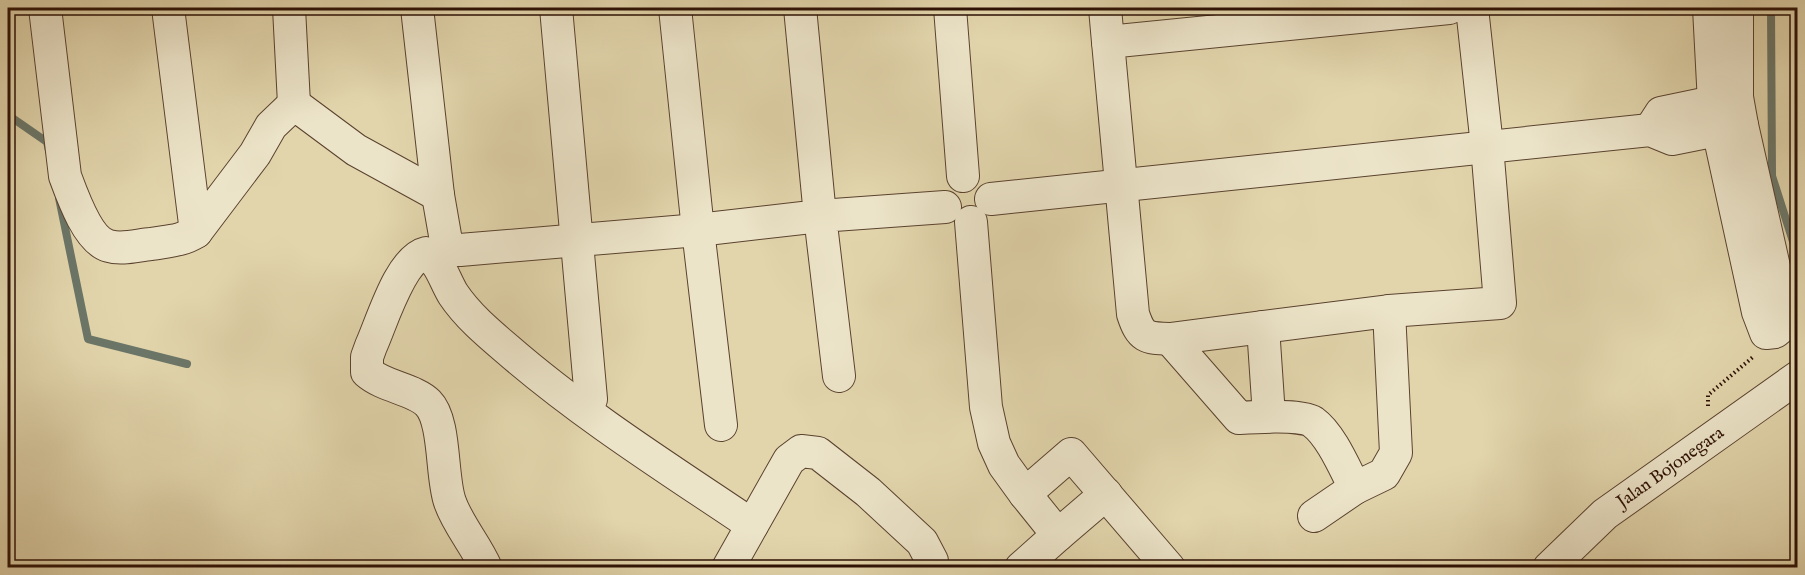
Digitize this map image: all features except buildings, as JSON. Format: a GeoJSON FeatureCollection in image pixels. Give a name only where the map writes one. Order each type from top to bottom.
{"type":"FeatureCollection","features":[{"type":"Feature","properties":{"kind":"street"},"geometry":{"type":"LineString","coordinates":[[45,8],[65,176],[96,240],[108,246],[125,247],[185,239],[196,232],[255,153],[271,126],[294,104],[289,8]]}},
{"type":"Feature","properties":{"kind":"street"},"geometry":{"type":"LineString","coordinates":[[168,8],[196,232]]}},
{"type":"Feature","properties":{"kind":"street"},"geometry":{"type":"LineString","coordinates":[[417,8],[438,195],[446,242],[452,250],[698,230],[820,216],[969,209],[1122,184],[1650,130],[1661,113],[1728,113]]}},
{"type":"Feature","properties":{"kind":"street"},"geometry":{"type":"LineString","coordinates":[[556,8],[591,399]]}},
{"type":"Feature","properties":{"kind":"street"},"geometry":{"type":"LineString","coordinates":[[675,8],[721,425]]}},
{"type":"Feature","properties":{"kind":"street"},"geometry":{"type":"LineString","coordinates":[[800,8],[820,216],[840,376]]}},
{"type":"Feature","properties":{"kind":"street"},"geometry":{"type":"LineString","coordinates":[[950,8],[963,176],[971,176],[985,184],[969,209],[986,407],[994,443],[1004,465],[1058,535]]}},
{"type":"Feature","properties":{"kind":"street"},"geometry":{"type":"LineString","coordinates":[[1105,8],[1133,314],[1138,330],[1148,338],[1170,339],[1389,311],[1500,303],[1473,8]]}},
{"type":"Feature","properties":{"kind":"street"},"geometry":{"type":"LineString","coordinates":[[1108,42],[1227,18],[1449,8]]}},
{"type":"Feature","properties":{"kind":"street"},"geometry":{"type":"LineString","coordinates":[[1709,8],[1728,113],[1784,311],[1781,327],[1775,332],[1766,333]]}},
{"type":"Feature","properties":{"kind":"street"},"geometry":{"type":"LineString","coordinates":[[1728,113],[1737,8]]}},
{"type":"Feature","properties":{"kind":"street"},"geometry":{"type":"LineString","coordinates":[[294,104],[356,150],[438,195]]}},
{"type":"Feature","properties":{"kind":"street"},"geometry":{"type":"LineString","coordinates":[[486,567],[450,502],[438,423],[431,405],[421,397],[374,378],[367,372],[371,346],[402,272],[418,255],[426,253],[433,258],[452,293],[470,316],[507,350],[569,401],[752,525]]}},
{"type":"Feature","properties":{"kind":"street"},"geometry":{"type":"LineString","coordinates":[[1314,516],[1355,488],[1384,474],[1396,453],[1389,311]]}},
{"type":"Feature","properties":{"kind":"street"},"geometry":{"type":"LineString","coordinates":[[1263,327],[1269,416]]}},
{"type":"Feature","properties":{"kind":"street"},"geometry":{"type":"LineString","coordinates":[[1170,339],[1239,418],[1269,416],[1305,419],[1312,422],[1336,453],[1355,488]]}},
{"type":"Feature","properties":{"kind":"street","name":"Jalan Bojonegara"},"geometry":{"type":"LineString","coordinates":[[1549,567],[1605,514],[1797,377]]}},
{"type":"Feature","properties":{"kind":"street"},"geometry":{"type":"LineString","coordinates":[[728,567],[789,460],[801,451],[818,453],[868,492],[922,542],[932,561],[932,567]]}},
{"type":"Feature","properties":{"kind":"street"},"geometry":{"type":"LineString","coordinates":[[1025,494],[1071,454],[1169,567]]}},
{"type":"Feature","properties":{"kind":"street"},"geometry":{"type":"LineString","coordinates":[[1021,567],[1106,494]]}},
{"type":"Feature","properties":{"kind":"path"},"geometry":{"type":"LineString","coordinates":[[1705,443],[1708,395],[1761,350],[1766,333]]}},
{"type":"Feature","properties":{"kind":"waterway"},"geometry":{"type":"LineString","coordinates":[[1771,8],[1772,176],[1798,257]]}},
{"type":"Feature","properties":{"kind":"waterway"},"geometry":{"type":"LineString","coordinates":[[8,115],[47,142],[49,151]]}},
{"type":"Feature","properties":{"kind":"waterway"},"geometry":{"type":"LineString","coordinates":[[59,198],[88,339],[187,364]]}}]}
